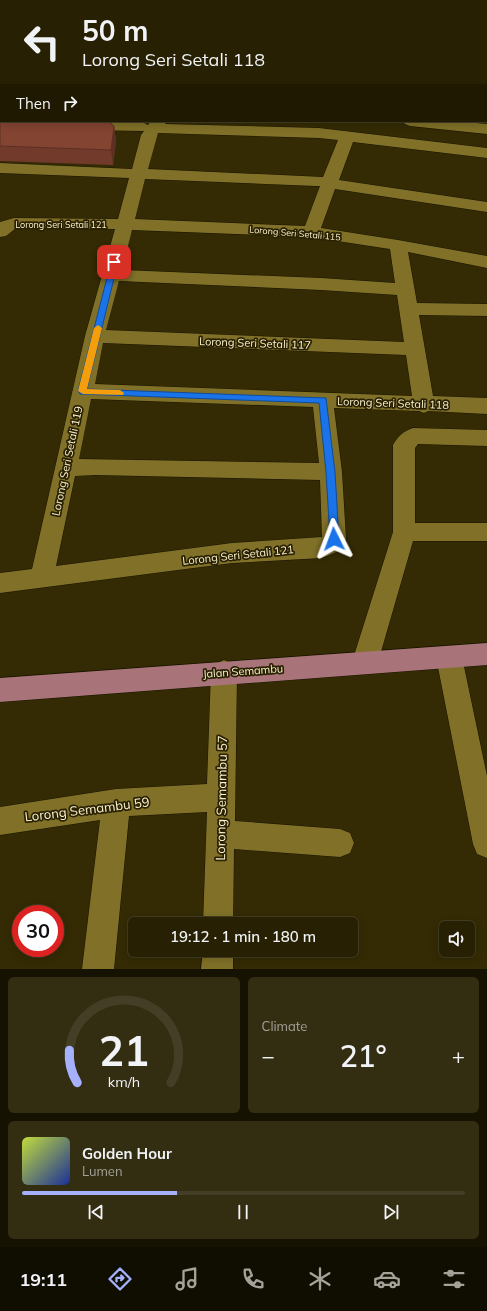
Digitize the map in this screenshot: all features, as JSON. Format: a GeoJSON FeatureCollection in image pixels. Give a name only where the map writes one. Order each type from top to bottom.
{"type":"FeatureCollection","features":[{"type":"Feature","properties":{"kind":"main road","name":"Jalan Semambu"},"geometry":{"type":"LineString","coordinates":[[0,690],[54,684],[487,654]]}},
{"type":"Feature","properties":{"kind":"street"},"geometry":{"type":"LineString","coordinates":[[420,122],[487,129]]}},
{"type":"Feature","properties":{"kind":"street"},"geometry":{"type":"LineString","coordinates":[[68,124],[319,134],[487,153]]}},
{"type":"Feature","properties":{"kind":"street","name":"Lorong Seri Setali 119"},"geometry":{"type":"LineString","coordinates":[[42,578],[95,336],[139,173],[148,126]]}},
{"type":"Feature","properties":{"kind":"street"},"geometry":{"type":"LineString","coordinates":[[311,232],[347,136]]}},
{"type":"Feature","properties":{"kind":"street"},"geometry":{"type":"LineString","coordinates":[[0,168],[329,182],[487,207]]}},
{"type":"Feature","properties":{"kind":"street","name":"Lorong Seri Setali 121"},"geometry":{"type":"LineString","coordinates":[[0,232],[6,226],[14,223],[125,224]]}},
{"type":"Feature","properties":{"kind":"street","name":"Lorong Seri Setali 115"},"geometry":{"type":"LineString","coordinates":[[125,224],[311,232],[398,245],[487,262]]}},
{"type":"Feature","properties":{"kind":"street"},"geometry":{"type":"LineString","coordinates":[[398,245],[424,405]]}},
{"type":"Feature","properties":{"kind":"street"},"geometry":{"type":"LineString","coordinates":[[111,275],[321,284],[405,290]]}},
{"type":"Feature","properties":{"kind":"street"},"geometry":{"type":"LineString","coordinates":[[408,309],[487,312]]}},
{"type":"Feature","properties":{"kind":"street","name":"Lorong Seri Setali 117"},"geometry":{"type":"LineString","coordinates":[[95,336],[414,350]]}},
{"type":"Feature","properties":{"kind":"street","name":"Lorong Seri Setali 118"},"geometry":{"type":"LineString","coordinates":[[83,391],[424,405],[487,406]]}},
{"type":"Feature","properties":{"kind":"street","name":"Lorong Seri Setali 121"},"geometry":{"type":"LineString","coordinates":[[0,583],[232,553],[322,548],[331,544],[334,539],[331,472],[323,400]]}},
{"type":"Feature","properties":{"kind":"street"},"geometry":{"type":"LineString","coordinates":[[365,662],[404,532],[404,445],[413,436],[487,438]]}},
{"type":"Feature","properties":{"kind":"street"},"geometry":{"type":"LineString","coordinates":[[66,468],[95,467],[331,472]]}},
{"type":"Feature","properties":{"kind":"street"},"geometry":{"type":"LineString","coordinates":[[404,532],[487,532]]}},
{"type":"Feature","properties":{"kind":"street"},"geometry":{"type":"LineString","coordinates":[[449,657],[487,844]]}},
{"type":"Feature","properties":{"kind":"street","name":"Lorong Semambu 57"},"geometry":{"type":"LineString","coordinates":[[218,917],[224,672]]}},
{"type":"Feature","properties":{"kind":"street","name":"Lorong Semambu 59"},"geometry":{"type":"LineString","coordinates":[[0,821],[116,803],[222,797]]}},
{"type":"Feature","properties":{"kind":"street"},"geometry":{"type":"LineString","coordinates":[[98,969],[116,803]]}},
{"type":"Feature","properties":{"kind":"street"},"geometry":{"type":"LineString","coordinates":[[220,834],[340,843]]}},
{"type":"Feature","properties":{"kind":"street"},"geometry":{"type":"LineString","coordinates":[[217,969],[218,957]]}},
{"type":"Feature","properties":{"kind":"building"},"geometry":{"type":"Polygon","coordinates":[[[0,122],[109,122],[114,126],[111,150],[0,146],[0,122]]]}},
{"type":"Feature","properties":{"kind":"slow traffic"},"geometry":{"type":"LineString","coordinates":[[98,328],[83,391],[120,393]]}},
{"type":"Feature","properties":{"kind":"route"},"geometry":{"type":"LineString","coordinates":[[114,262],[83,391],[323,400],[331,472],[334,539]]}}]}
